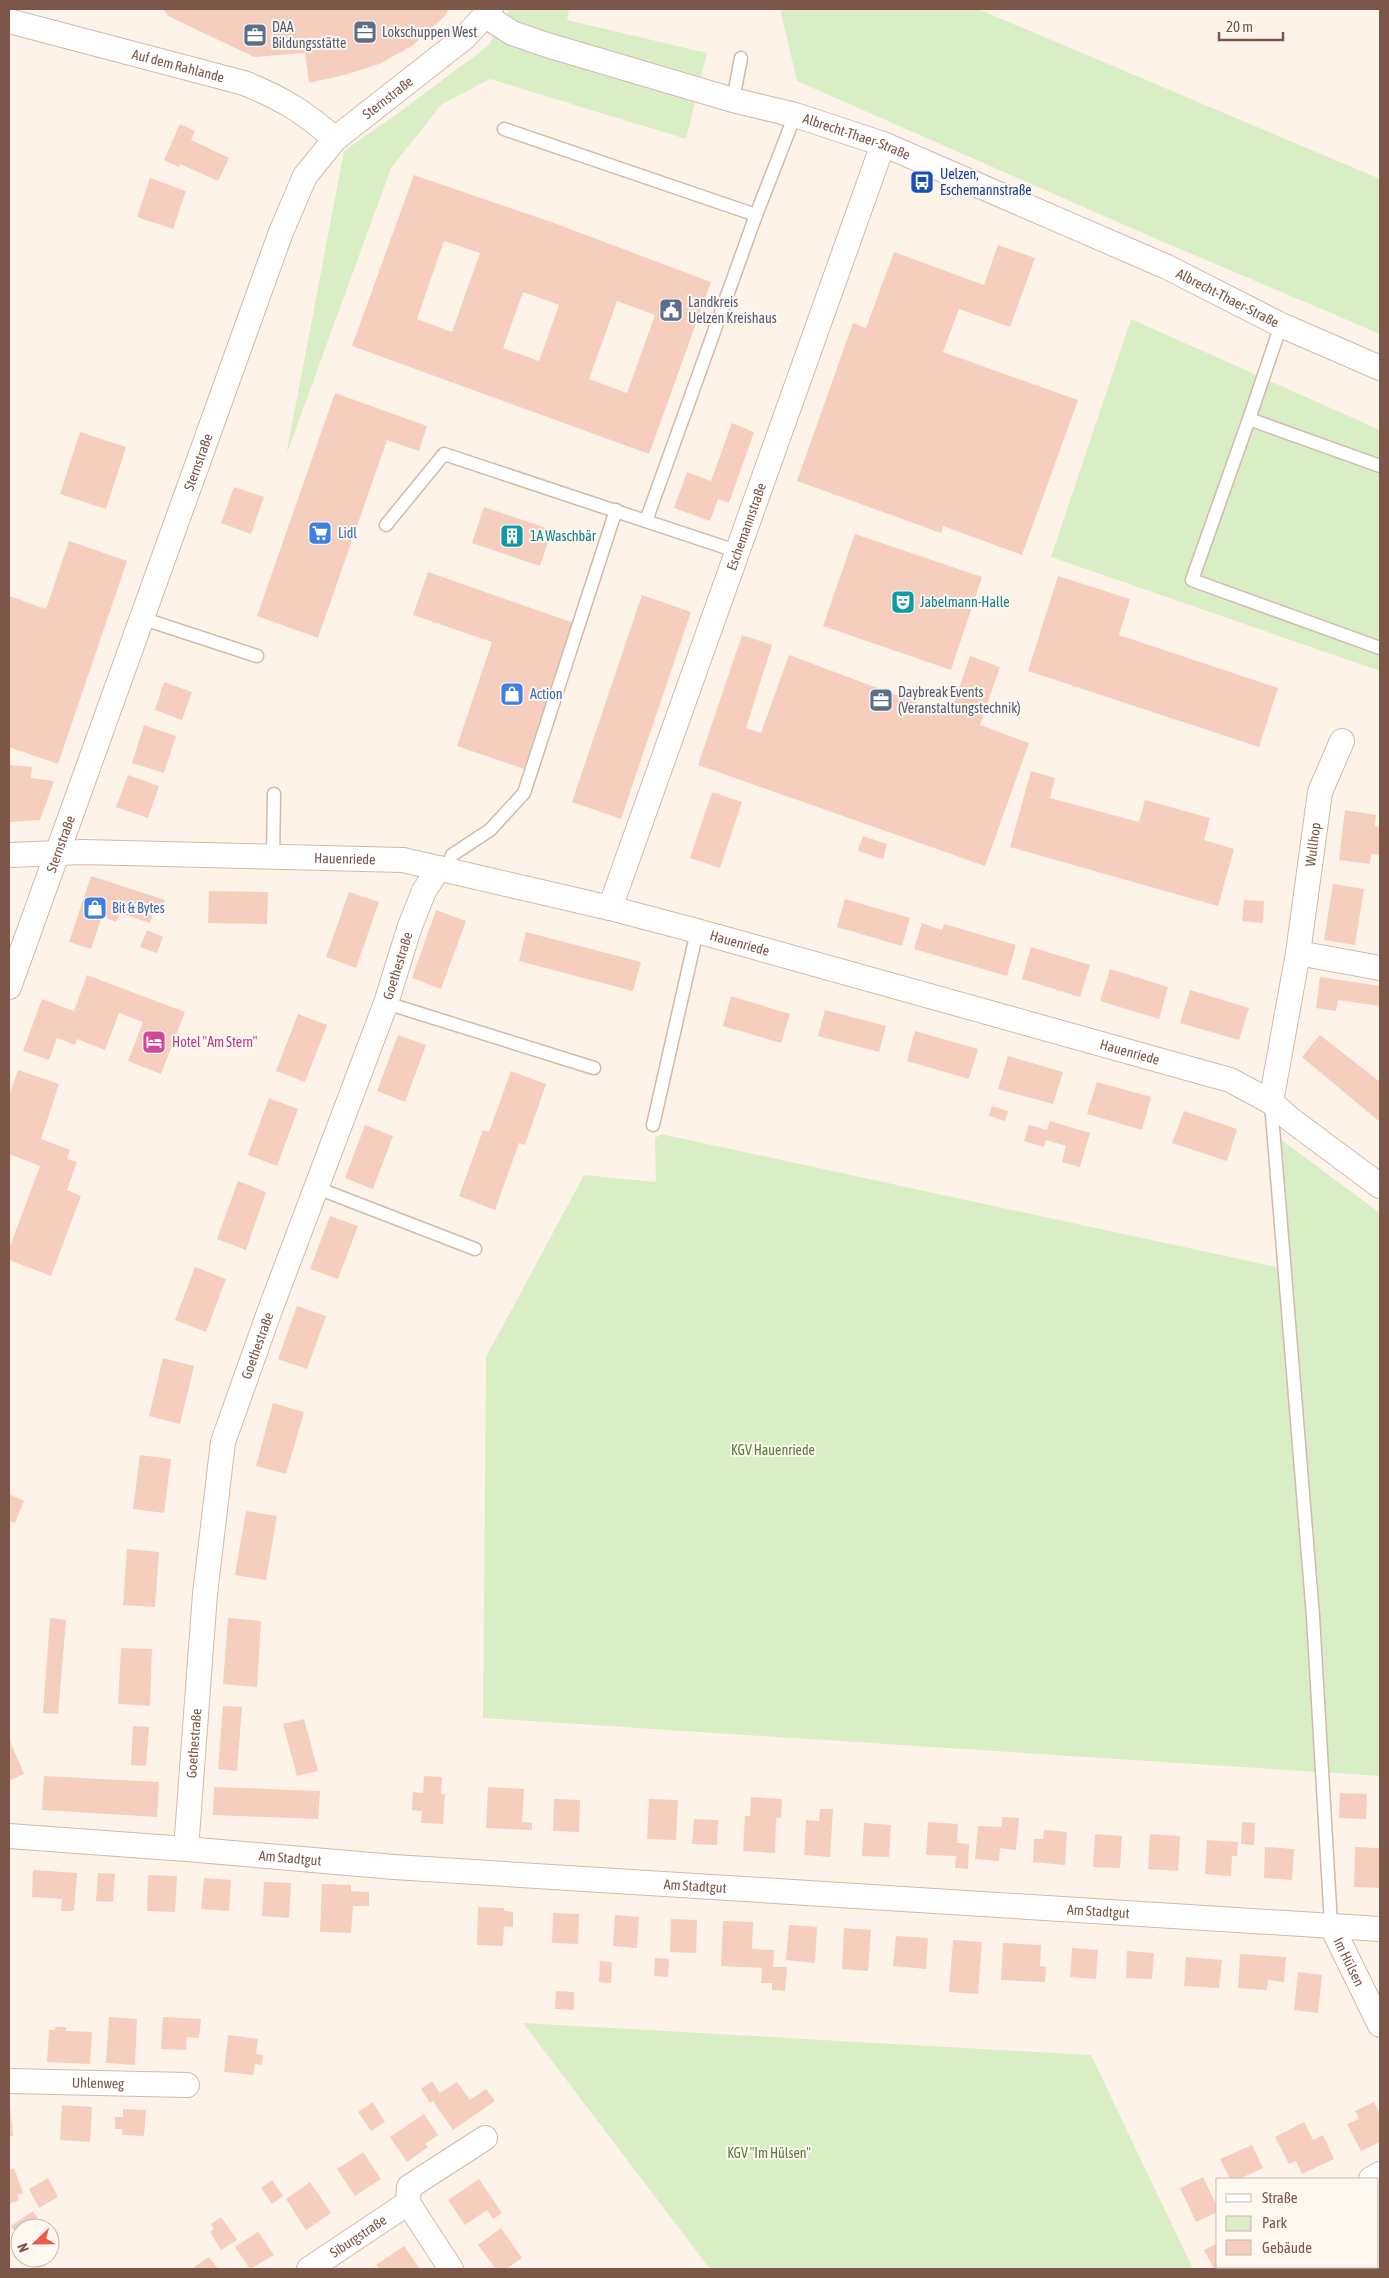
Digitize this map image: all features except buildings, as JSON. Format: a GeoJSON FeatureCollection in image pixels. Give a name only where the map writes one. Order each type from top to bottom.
{"type":"FeatureCollection","features":[{"type":"Feature","properties":{"kind":"street","name":"Albrecht-Thaer-Straße"},"geometry":{"type":"LineString","coordinates":[[489,12],[512,33],[547,46],[733,100],[795,115],[883,144],[1168,267],[1281,326],[1380,368]]}},
{"type":"Feature","properties":{"kind":"street","name":"Sternstraße"},"geometry":{"type":"LineString","coordinates":[[9,987],[56,852],[281,232],[305,176],[335,139],[465,37],[489,12]]}},
{"type":"Feature","properties":{"kind":"street","name":"Auf dem Rahlande"},"geometry":{"type":"LineString","coordinates":[[9,21],[244,83],[276,96],[308,114],[335,139]]}},
{"type":"Feature","properties":{"kind":"street","name":"Eschemannstraße"},"geometry":{"type":"LineString","coordinates":[[610,908],[883,144]]}},
{"type":"Feature","properties":{"kind":"street","name":"Wullhop"},"geometry":{"type":"LineString","coordinates":[[1271,1102],[1298,952],[1320,792],[1342,741]]}},
{"type":"Feature","properties":{"kind":"street","name":"Hauenriede"},"geometry":{"type":"LineString","coordinates":[[9,856],[56,852],[404,860],[610,908],[1230,1080],[1271,1102],[1290,1119],[1380,1186]]}},
{"type":"Feature","properties":{"kind":"street","name":"Goethestraße"},"geometry":{"type":"LineString","coordinates":[[186,1849],[205,1594],[223,1442],[270,1310],[386,1004],[424,891],[442,868]]}},
{"type":"Feature","properties":{"kind":"street"},"geometry":{"type":"LineString","coordinates":[[1298,952],[1380,968]]}},
{"type":"Feature","properties":{"kind":"street","name":"Am Stadtgut"},"geometry":{"type":"LineString","coordinates":[[9,1836],[394,1867],[1380,1929]]}},
{"type":"Feature","properties":{"kind":"street","name":"Im Hülsen"},"geometry":{"type":"LineString","coordinates":[[1331,1925],[1380,2025]]}},
{"type":"Feature","properties":{"kind":"street","name":"Uhlenweg"},"geometry":{"type":"LineString","coordinates":[[9,2081],[188,2085]]}},
{"type":"Feature","properties":{"kind":"street"},"geometry":{"type":"LineString","coordinates":[[452,2269],[408,2203],[409,2187],[485,2138]]}},
{"type":"Feature","properties":{"kind":"street","name":"Siburgstraße"},"geometry":{"type":"LineString","coordinates":[[309,2269],[408,2203]]}},
{"type":"Feature","properties":{"kind":"lane"},"geometry":{"type":"LineString","coordinates":[[733,100],[741,58]]}},
{"type":"Feature","properties":{"kind":"lane"},"geometry":{"type":"LineString","coordinates":[[646,521],[756,215],[795,115]]}},
{"type":"Feature","properties":{"kind":"lane"},"geometry":{"type":"LineString","coordinates":[[504,129],[756,215]]}},
{"type":"Feature","properties":{"kind":"lane"},"geometry":{"type":"LineString","coordinates":[[1281,326],[1192,580],[1380,648]]}},
{"type":"Feature","properties":{"kind":"lane"},"geometry":{"type":"LineString","coordinates":[[1249,419],[1380,466]]}},
{"type":"Feature","properties":{"kind":"lane"},"geometry":{"type":"LineString","coordinates":[[386,525],[444,454],[736,551]]}},
{"type":"Feature","properties":{"kind":"lane"},"geometry":{"type":"LineString","coordinates":[[442,868],[452,855],[490,830],[524,793],[616,510]]}},
{"type":"Feature","properties":{"kind":"lane"},"geometry":{"type":"LineString","coordinates":[[141,618],[258,656]]}},
{"type":"Feature","properties":{"kind":"lane"},"geometry":{"type":"LineString","coordinates":[[273,858],[274,794]]}},
{"type":"Feature","properties":{"kind":"lane"},"geometry":{"type":"LineString","coordinates":[[653,1125],[697,931]]}},
{"type":"Feature","properties":{"kind":"lane"},"geometry":{"type":"LineString","coordinates":[[386,1004],[594,1068]]}},
{"type":"Feature","properties":{"kind":"lane"},"geometry":{"type":"LineString","coordinates":[[1271,1102],[1313,1616],[1331,1925]]}},
{"type":"Feature","properties":{"kind":"lane"},"geometry":{"type":"LineString","coordinates":[[317,1188],[475,1248]]}},
{"type":"Feature","properties":{"kind":"green space"},"geometry":{"type":"Polygon","coordinates":[[[509,9],[569,9],[567,20],[707,53],[686,139],[490,79],[442,104],[391,168],[286,456],[344,151],[488,46],[509,9]]]}},
{"type":"Feature","properties":{"kind":"green space"},"geometry":{"type":"Polygon","coordinates":[[[780,9],[978,9],[1380,179],[1380,334],[1154,238],[797,81],[780,9]]]}},
{"type":"Feature","properties":{"kind":"green space"},"geometry":{"type":"Polygon","coordinates":[[[1131,319],[1380,430],[1380,671],[1051,557],[1131,319]]]}},
{"type":"Feature","properties":{"kind":"green space","name":"KGV Hauenriede"},"geometry":{"type":"Polygon","coordinates":[[[661,1134],[1290,1270],[1279,1138],[1380,1213],[1380,1776],[483,1718],[486,1357],[584,1175],[656,1182],[655,1138],[661,1134]]]}},
{"type":"Feature","properties":{"kind":"green space","name":"KGV \"Im Hülsen\""},"geometry":{"type":"Polygon","coordinates":[[[523,2023],[1091,2055],[1193,2269],[710,2269],[523,2023]]]}},
{"type":"Feature","properties":{"kind":"place","name":"Lokschuppen West"},"geometry":{"type":"Point","coordinates":[365,32]}},
{"type":"Feature","properties":{"kind":"place","name":"DAA Bildungsstätte"},"geometry":{"type":"Point","coordinates":[255,35]}},
{"type":"Feature","properties":{"kind":"place","name":"Uelzen, Eschemannstraße"},"geometry":{"type":"Point","coordinates":[922,182]}},
{"type":"Feature","properties":{"kind":"place","name":"Landkreis Uelzen Kreishaus"},"geometry":{"type":"Point","coordinates":[671,310]}},
{"type":"Feature","properties":{"kind":"place","name":"Lidl"},"geometry":{"type":"Point","coordinates":[320,533]}},
{"type":"Feature","properties":{"kind":"place","name":"1A Waschbär"},"geometry":{"type":"Point","coordinates":[512,536]}},
{"type":"Feature","properties":{"kind":"place","name":"Jabelmann-Halle"},"geometry":{"type":"Point","coordinates":[903,602]}},
{"type":"Feature","properties":{"kind":"place","name":"Action"},"geometry":{"type":"Point","coordinates":[512,694]}},
{"type":"Feature","properties":{"kind":"place","name":"Daybreak Events (Veranstaltungstechnik)"},"geometry":{"type":"Point","coordinates":[881,700]}},
{"type":"Feature","properties":{"kind":"place","name":"Bit & Bytes"},"geometry":{"type":"Point","coordinates":[95,908]}},
{"type":"Feature","properties":{"kind":"place","name":"Hotel \"Am Stern\""},"geometry":{"type":"Point","coordinates":[154,1042]}}]}
